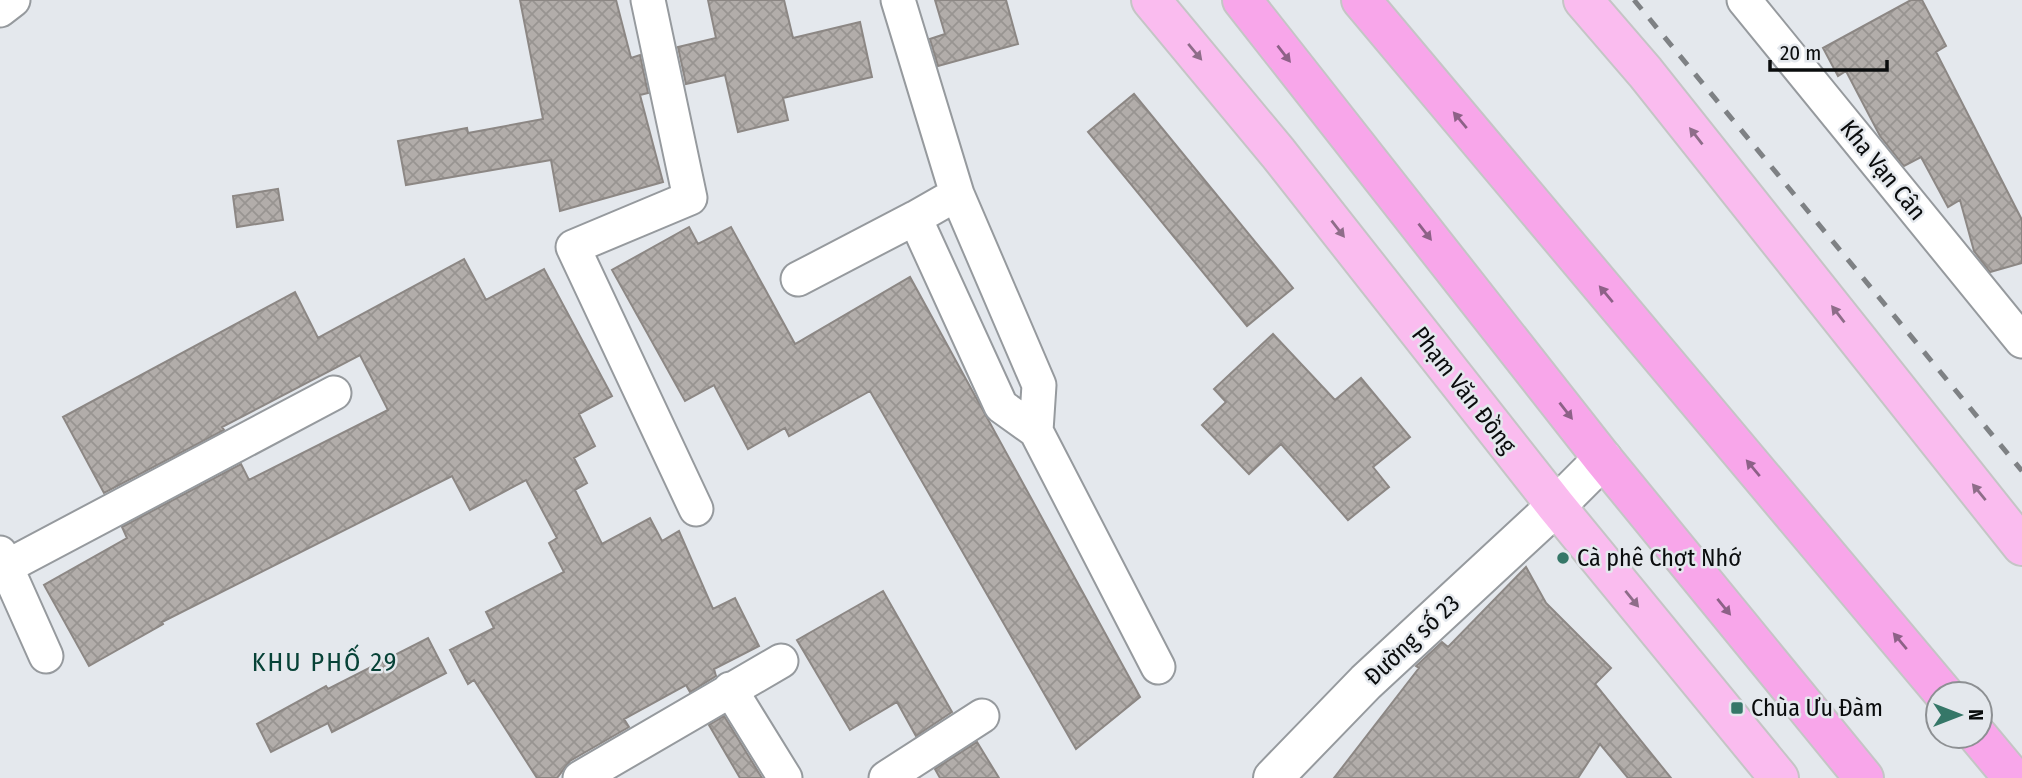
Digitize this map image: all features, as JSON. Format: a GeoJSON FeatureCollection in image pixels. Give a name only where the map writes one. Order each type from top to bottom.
{"type":"FeatureCollection","features":[{"type":"Feature","properties":{"kind":"highway"},"geometry":{"type":"LineString","coordinates":[[1242,0],[1603,459],[1864,778]]}},
{"type":"Feature","properties":{"kind":"highway"},"geometry":{"type":"LineString","coordinates":[[1361,0],[1932,680]]}},
{"type":"Feature","properties":{"kind":"highway"},"geometry":{"type":"LineString","coordinates":[[1989,750],[2012,778]]}},
{"type":"Feature","properties":{"kind":"main road","name":"Phạm Văn Đồng"},"geometry":{"type":"LineString","coordinates":[[1151,0],[1278,153],[1556,506],[1779,778]]}},
{"type":"Feature","properties":{"kind":"main road"},"geometry":{"type":"LineString","coordinates":[[1583,0],[1645,72],[2022,546]]}},
{"type":"Feature","properties":{"kind":"street"},"geometry":{"type":"LineString","coordinates":[[0,10],[13,0]]}},
{"type":"Feature","properties":{"kind":"street"},"geometry":{"type":"LineString","coordinates":[[648,0],[690,198],[573,247],[696,509]]}},
{"type":"Feature","properties":{"kind":"street"},"geometry":{"type":"LineString","coordinates":[[898,0],[957,194],[1039,386],[1036,431]]}},
{"type":"Feature","properties":{"kind":"street","name":"Kha Vạn Cân"},"geometry":{"type":"LineString","coordinates":[[1744,0],[2022,341]]}},
{"type":"Feature","properties":{"kind":"street"},"geometry":{"type":"LineString","coordinates":[[798,279],[957,194]]}},
{"type":"Feature","properties":{"kind":"street"},"geometry":{"type":"LineString","coordinates":[[915,218],[1001,406],[1036,431],[1158,667]]}},
{"type":"Feature","properties":{"kind":"street"},"geometry":{"type":"LineString","coordinates":[[46,656],[3,560],[334,393]]}},
{"type":"Feature","properties":{"kind":"street","name":"Đường số 23"},"geometry":{"type":"LineString","coordinates":[[1273,778],[1366,682],[1603,459]]}},
{"type":"Feature","properties":{"kind":"street"},"geometry":{"type":"LineString","coordinates":[[580,778],[780,661]]}},
{"type":"Feature","properties":{"kind":"street"},"geometry":{"type":"LineString","coordinates":[[730,689],[785,778]]}},
{"type":"Feature","properties":{"kind":"street"},"geometry":{"type":"LineString","coordinates":[[886,778],[982,716]]}},
{"type":"Feature","properties":{"kind":"building"},"geometry":{"type":"Polygon","coordinates":[[[520,0],[616,0],[631,58],[640,55],[648,93],[640,95],[663,182],[560,211],[551,160],[406,185],[398,141],[467,128],[468,133],[543,119],[520,0]]]}},
{"type":"Feature","properties":{"kind":"building"},"geometry":{"type":"Polygon","coordinates":[[[708,0],[784,0],[793,38],[860,22],[872,77],[783,98],[788,120],[738,132],[725,75],[686,84],[678,47],[716,38],[708,0]]]}},
{"type":"Feature","properties":{"kind":"building"},"geometry":{"type":"Polygon","coordinates":[[[935,0],[1006,0],[1018,44],[938,66],[930,39],[945,34],[935,0]]]}},
{"type":"Feature","properties":{"kind":"building"},"geometry":{"type":"Polygon","coordinates":[[[1911,0],[1922,0],[1946,46],[1936,52],[2022,220],[2022,263],[1990,272],[1974,251],[1960,200],[1948,207],[1921,157],[1904,166],[1880,136],[1846,71],[1838,76],[1823,48],[1911,0]]]}},
{"type":"Feature","properties":{"kind":"building"},"geometry":{"type":"Polygon","coordinates":[[[1134,94],[1293,288],[1247,326],[1088,132],[1134,94]]]}},
{"type":"Feature","properties":{"kind":"building"},"geometry":{"type":"Polygon","coordinates":[[[278,189],[283,220],[237,227],[233,196],[278,189]]]}},
{"type":"Feature","properties":{"kind":"building"},"geometry":{"type":"Polygon","coordinates":[[[689,227],[698,244],[731,227],[795,344],[910,277],[1140,697],[1076,749],[870,391],[789,436],[785,428],[748,449],[714,385],[685,401],[612,270],[689,227]]]}},
{"type":"Feature","properties":{"kind":"building"},"geometry":{"type":"Polygon","coordinates":[[[464,259],[486,300],[544,269],[612,396],[579,414],[595,446],[574,458],[587,483],[575,490],[602,544],[650,518],[662,541],[679,531],[713,609],[735,598],[759,646],[714,669],[716,676],[690,692],[686,685],[624,719],[629,727],[570,761],[557,778],[537,778],[474,680],[468,684],[450,650],[494,628],[486,612],[564,572],[549,543],[557,538],[526,480],[470,510],[452,476],[162,622],[163,624],[89,666],[44,585],[127,538],[122,527],[241,464],[249,480],[388,410],[360,355],[222,427],[224,430],[104,493],[63,417],[295,292],[318,338],[464,259]]]}},
{"type":"Feature","properties":{"kind":"building"},"geometry":{"type":"Polygon","coordinates":[[[1273,334],[1335,400],[1361,378],[1410,437],[1373,467],[1389,487],[1348,520],[1281,444],[1249,474],[1202,425],[1226,402],[1214,389],[1273,334]]]}},
{"type":"Feature","properties":{"kind":"building"},"geometry":{"type":"Polygon","coordinates":[[[1526,567],[1546,603],[1611,668],[1595,684],[1671,778],[1628,778],[1600,744],[1578,778],[1334,778],[1419,668],[1416,666],[1442,642],[1448,647],[1526,567]]]}},
{"type":"Feature","properties":{"kind":"building"},"geometry":{"type":"Polygon","coordinates":[[[883,591],[952,712],[916,736],[897,702],[850,730],[797,640],[883,591]]]}},
{"type":"Feature","properties":{"kind":"building"},"geometry":{"type":"Polygon","coordinates":[[[428,638],[446,673],[332,732],[328,723],[271,752],[257,724],[326,686],[328,689],[428,638]]]}},
{"type":"Feature","properties":{"kind":"building"},"geometry":{"type":"Polygon","coordinates":[[[724,716],[762,778],[740,778],[709,725],[724,716]]]}},
{"type":"Feature","properties":{"kind":"building"},"geometry":{"type":"Polygon","coordinates":[[[977,742],[999,778],[940,778],[935,769],[977,742]]]}},
{"type":"Feature","properties":{"kind":"railway"},"geometry":{"type":"LineString","coordinates":[[1634,0],[2022,471]]}},
{"type":"Feature","properties":{"kind":"place","name":"Cà phê Chợt Nhớ"},"geometry":{"type":"Point","coordinates":[1563,558]}},
{"type":"Feature","properties":{"kind":"place","name":"Chùa Ưu Đàm"},"geometry":{"type":"Point","coordinates":[1737,708]}},
{"type":"Feature","properties":{"kind":"district","name":"KHU PHỐ 29"},"geometry":{"type":"Point","coordinates":[325,662]}}]}
